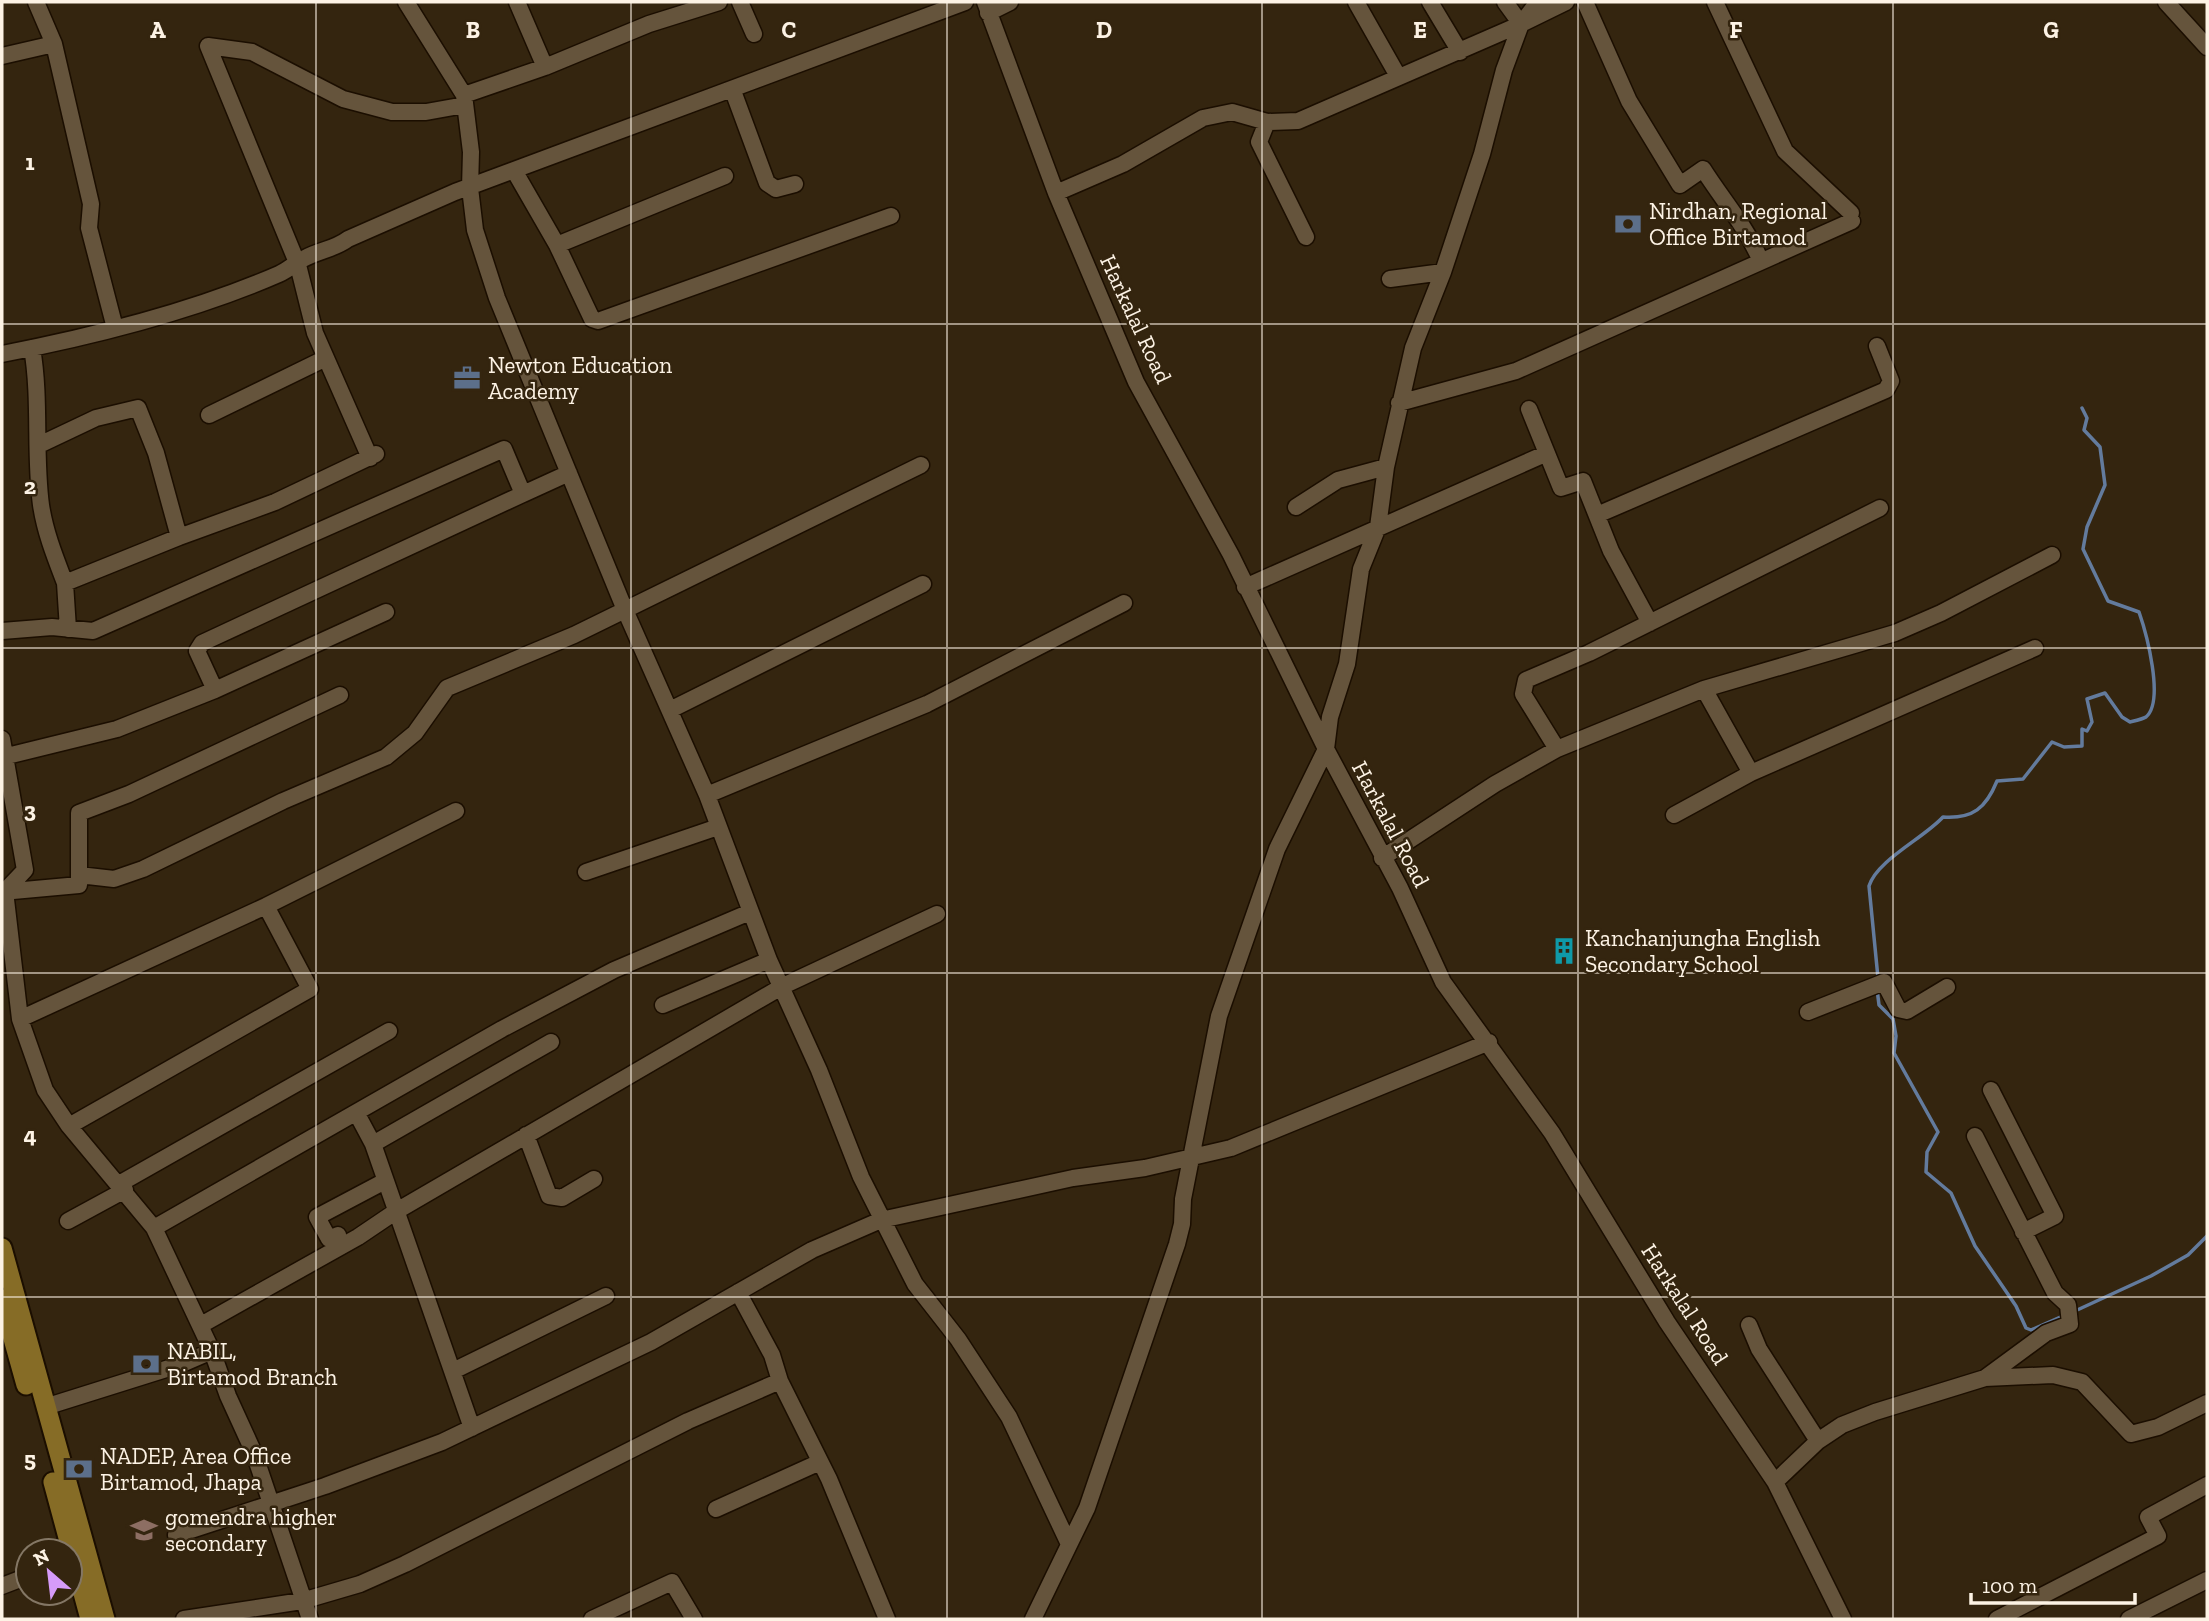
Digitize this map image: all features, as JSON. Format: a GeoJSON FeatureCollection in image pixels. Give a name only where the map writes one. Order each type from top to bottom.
{"type":"FeatureCollection","features":[{"type":"Feature","properties":{"kind":"main road"},"geometry":{"type":"LineString","coordinates":[[2,1248],[11,1323],[71,1537]]}},
{"type":"Feature","properties":{"kind":"main road"},"geometry":{"type":"LineString","coordinates":[[2,1299],[45,1408],[72,1537]]}},
{"type":"Feature","properties":{"kind":"main road"},"geometry":{"type":"LineString","coordinates":[[84,1574],[105,1619]]}},
{"type":"Feature","properties":{"kind":"main road"},"geometry":{"type":"LineString","coordinates":[[84,1591],[90,1619]]}},
{"type":"Feature","properties":{"kind":"street"},"geometry":{"type":"LineString","coordinates":[[37,2],[54,44],[90,204],[89,228],[115,328]]}},
{"type":"Feature","properties":{"kind":"street"},"geometry":{"type":"LineString","coordinates":[[406,2],[464,100],[471,152],[470,188],[475,230],[497,299],[625,610],[707,796],[769,960],[783,986],[881,1220],[915,1284],[958,1339],[1009,1417],[1068,1542]]}},
{"type":"Feature","properties":{"kind":"street"},"geometry":{"type":"LineString","coordinates":[[517,2],[545,67]]}},
{"type":"Feature","properties":{"kind":"street"},"geometry":{"type":"LineString","coordinates":[[65,583],[275,502],[374,455],[315,334],[298,265],[224,79],[208,46],[252,52],[344,99],[392,112],[426,112],[464,100],[612,38],[719,2]]}},
{"type":"Feature","properties":{"kind":"street"},"geometry":{"type":"LineString","coordinates":[[740,2],[754,34]]}},
{"type":"Feature","properties":{"kind":"street"},"geometry":{"type":"LineString","coordinates":[[2,354],[115,328],[223,295],[298,265],[305,258],[337,247],[348,239],[470,188],[965,2]]}},
{"type":"Feature","properties":{"kind":"street"},"geometry":{"type":"LineString","coordinates":[[986,7],[1010,2]]}},
{"type":"Feature","properties":{"kind":"street"},"geometry":{"type":"LineString","coordinates":[[1356,2],[1398,76]]}},
{"type":"Feature","properties":{"kind":"street"},"geometry":{"type":"LineString","coordinates":[[1430,2],[1460,51]]}},
{"type":"Feature","properties":{"kind":"street"},"geometry":{"type":"LineString","coordinates":[[1505,2],[1521,24]]}},
{"type":"Feature","properties":{"kind":"street"},"geometry":{"type":"LineString","coordinates":[[1033,1619],[1068,1542],[1087,1508],[1109,1451],[1177,1244],[1219,1016],[1277,849],[1326,750],[1330,717],[1347,664],[1361,569],[1378,527],[1386,467],[1413,348],[1443,272],[1482,154],[1504,69],[1521,24],[1538,2]]}},
{"type":"Feature","properties":{"kind":"street"},"geometry":{"type":"LineString","coordinates":[[1056,193],[1123,163],[1203,118],[1232,112],[1267,122],[1298,121],[1566,2]]}},
{"type":"Feature","properties":{"kind":"street"},"geometry":{"type":"LineString","coordinates":[[1585,2],[1629,101],[1680,185],[1703,169],[1731,214],[1747,229],[1759,257]]}},
{"type":"Feature","properties":{"kind":"street"},"geometry":{"type":"LineString","coordinates":[[1399,403],[1516,371],[1852,217],[1784,151],[1715,2]]}},
{"type":"Feature","properties":{"kind":"street"},"geometry":{"type":"LineString","coordinates":[[2166,2],[2207,47]]}},
{"type":"Feature","properties":{"kind":"street","name":"Harkalal Road"},"geometry":{"type":"LineString","coordinates":[[986,7],[1056,193],[1136,382],[1231,555],[1244,587],[1326,750],[1400,888],[1443,982],[1457,1004],[1489,1042],[1552,1133],[1667,1322],[1775,1482],[1843,1619]]}},
{"type":"Feature","properties":{"kind":"street"},"geometry":{"type":"LineString","coordinates":[[2,56],[54,44]]}},
{"type":"Feature","properties":{"kind":"street"},"geometry":{"type":"LineString","coordinates":[[733,91],[768,183],[772,188],[779,189],[795,184]]}},
{"type":"Feature","properties":{"kind":"street"},"geometry":{"type":"LineString","coordinates":[[1267,122],[1259,142],[1306,237]]}},
{"type":"Feature","properties":{"kind":"street"},"geometry":{"type":"LineString","coordinates":[[515,172],[557,245],[592,319],[598,321],[891,216]]}},
{"type":"Feature","properties":{"kind":"street"},"geometry":{"type":"LineString","coordinates":[[557,245],[725,176]]}},
{"type":"Feature","properties":{"kind":"street"},"geometry":{"type":"LineString","coordinates":[[1390,279],[1443,272]]}},
{"type":"Feature","properties":{"kind":"street"},"geometry":{"type":"LineString","coordinates":[[1597,515],[1886,390],[1891,381],[1877,346]]}},
{"type":"Feature","properties":{"kind":"street"},"geometry":{"type":"LineString","coordinates":[[32,348],[37,379],[43,515],[65,583],[68,629]]}},
{"type":"Feature","properties":{"kind":"street"},"geometry":{"type":"LineString","coordinates":[[209,415],[326,358]]}},
{"type":"Feature","properties":{"kind":"street"},"geometry":{"type":"LineString","coordinates":[[39,445],[96,418],[138,408],[156,453],[179,537]]}},
{"type":"Feature","properties":{"kind":"street"},"geometry":{"type":"LineString","coordinates":[[1529,409],[1561,488],[1583,481],[1611,551],[1650,623]]}},
{"type":"Feature","properties":{"kind":"street"},"geometry":{"type":"LineString","coordinates":[[2,631],[52,627],[93,631],[499,450],[504,449],[508,454],[523,494]]}},
{"type":"Feature","properties":{"kind":"street"},"geometry":{"type":"LineString","coordinates":[[1244,587],[1545,454]]}},
{"type":"Feature","properties":{"kind":"street"},"geometry":{"type":"LineString","coordinates":[[79,875],[114,879],[143,869],[217,831],[386,757],[415,733],[447,688],[625,610],[921,466]]}},
{"type":"Feature","properties":{"kind":"street"},"geometry":{"type":"LineString","coordinates":[[1296,507],[1338,480],[1386,467]]}},
{"type":"Feature","properties":{"kind":"street"},"geometry":{"type":"LineString","coordinates":[[215,690],[197,651],[202,643],[569,473]]}},
{"type":"Feature","properties":{"kind":"street"},"geometry":{"type":"LineString","coordinates":[[1557,749],[1523,694],[1526,680],[1650,623],[1880,508]]}},
{"type":"Feature","properties":{"kind":"street"},"geometry":{"type":"LineString","coordinates":[[1382,858],[1495,784],[1557,749],[1704,690],[1895,633],[1941,613],[2052,555]]}},
{"type":"Feature","properties":{"kind":"street"},"geometry":{"type":"LineString","coordinates":[[670,710],[923,584]]}},
{"type":"Feature","properties":{"kind":"street"},"geometry":{"type":"LineString","coordinates":[[707,796],[926,704],[1124,603]]}},
{"type":"Feature","properties":{"kind":"street"},"geometry":{"type":"LineString","coordinates":[[3,757],[117,729],[215,690],[386,612]]}},
{"type":"Feature","properties":{"kind":"street"},"geometry":{"type":"LineString","coordinates":[[1674,815],[1751,774],[2035,648]]}},
{"type":"Feature","properties":{"kind":"street"},"geometry":{"type":"LineString","coordinates":[[1704,690],[1751,774]]}},
{"type":"Feature","properties":{"kind":"street"},"geometry":{"type":"LineString","coordinates":[[4,891],[79,885],[79,813],[129,794],[340,695]]}},
{"type":"Feature","properties":{"kind":"street"},"geometry":{"type":"LineString","coordinates":[[2,739],[3,757],[25,870],[4,891]]}},
{"type":"Feature","properties":{"kind":"street"},"geometry":{"type":"LineString","coordinates":[[20,1019],[266,906],[456,811]]}},
{"type":"Feature","properties":{"kind":"street"},"geometry":{"type":"LineString","coordinates":[[586,872],[718,827]]}},
{"type":"Feature","properties":{"kind":"street"},"geometry":{"type":"LineString","coordinates":[[4,891],[20,1019],[45,1090],[69,1126],[154,1228],[212,1351],[272,1504],[310,1619]]}},
{"type":"Feature","properties":{"kind":"street"},"geometry":{"type":"LineString","coordinates":[[69,1126],[310,989],[266,906]]}},
{"type":"Feature","properties":{"kind":"street"},"geometry":{"type":"LineString","coordinates":[[154,1228],[502,1029],[614,970],[750,912]]}},
{"type":"Feature","properties":{"kind":"street"},"geometry":{"type":"LineString","coordinates":[[201,1325],[358,1237],[395,1212],[783,986],[937,914]]}},
{"type":"Feature","properties":{"kind":"street"},"geometry":{"type":"LineString","coordinates":[[663,1004],[769,960]]}},
{"type":"Feature","properties":{"kind":"street"},"geometry":{"type":"LineString","coordinates":[[1808,1012],[1885,982],[1898,1009],[1907,1011],[1947,987]]}},
{"type":"Feature","properties":{"kind":"street"},"geometry":{"type":"LineString","coordinates":[[68,1222],[122,1187],[389,1031]]}},
{"type":"Feature","properties":{"kind":"street"},"geometry":{"type":"LineString","coordinates":[[373,1144],[551,1042]]}},
{"type":"Feature","properties":{"kind":"street"},"geometry":{"type":"LineString","coordinates":[[176,1535],[388,1463],[472,1428],[641,1347],[812,1250],[881,1220],[1073,1178],[1191,1158],[1231,1148],[1489,1042]]}},
{"type":"Feature","properties":{"kind":"street"},"geometry":{"type":"LineString","coordinates":[[1992,1090],[2055,1216],[2023,1232]]}},
{"type":"Feature","properties":{"kind":"street"},"geometry":{"type":"LineString","coordinates":[[357,1114],[373,1144],[472,1428]]}},
{"type":"Feature","properties":{"kind":"street"},"geometry":{"type":"LineString","coordinates":[[526,1135],[549,1196],[562,1198],[594,1179]]}},
{"type":"Feature","properties":{"kind":"street"},"geometry":{"type":"LineString","coordinates":[[1975,1136],[2055,1293],[2068,1305],[2070,1324],[2046,1333],[1985,1378]]}},
{"type":"Feature","properties":{"kind":"street"},"geometry":{"type":"LineString","coordinates":[[338,1236],[329,1239],[317,1217],[385,1181]]}},
{"type":"Feature","properties":{"kind":"street"},"geometry":{"type":"LineString","coordinates":[[738,1293],[772,1355],[780,1381],[820,1462],[887,1619]]}},
{"type":"Feature","properties":{"kind":"street"},"geometry":{"type":"LineString","coordinates":[[453,1370],[606,1296]]}},
{"type":"Feature","properties":{"kind":"street"},"geometry":{"type":"LineString","coordinates":[[1749,1325],[1759,1349],[1818,1441]]}},
{"type":"Feature","properties":{"kind":"street"},"geometry":{"type":"LineString","coordinates":[[45,1408],[182,1364],[212,1351]]}},
{"type":"Feature","properties":{"kind":"street"},"geometry":{"type":"LineString","coordinates":[[1775,1482],[1818,1441],[1842,1425],[1985,1378],[2053,1375],[2082,1382],[2131,1434],[2158,1427],[2207,1403]]}},
{"type":"Feature","properties":{"kind":"street"},"geometry":{"type":"LineString","coordinates":[[184,1619],[302,1601],[360,1584],[405,1564],[688,1421],[780,1381]]}},
{"type":"Feature","properties":{"kind":"street"},"geometry":{"type":"LineString","coordinates":[[716,1509],[820,1462]]}},
{"type":"Feature","properties":{"kind":"street"},"geometry":{"type":"LineString","coordinates":[[1997,1619],[2158,1536],[2148,1517],[2207,1485]]}},
{"type":"Feature","properties":{"kind":"street"},"geometry":{"type":"LineString","coordinates":[[2129,1619],[2207,1580]]}},
{"type":"Feature","properties":{"kind":"street"},"geometry":{"type":"LineString","coordinates":[[592,1619],[672,1582],[694,1619]]}},
{"type":"Feature","properties":{"kind":"waterway"},"geometry":{"type":"LineString","coordinates":[[1878,978],[1869,886],[1881,867],[1943,817],[1963,816],[1977,810],[1988,798],[1997,781],[2023,779],[2052,742],[2064,747],[2082,746],[2082,729],[2087,731],[2092,722],[2087,699],[2105,693],[2122,717],[2130,722],[2146,717],[2151,709],[2154,682],[2139,612],[2108,601],[2083,549],[2087,527],[2105,485],[2100,447],[2084,430],[2087,418],[2082,408]]}},
{"type":"Feature","properties":{"kind":"waterway"},"geometry":{"type":"LineString","coordinates":[[1877,989],[1879,1005],[1893,1019],[1896,1036],[1894,1053],[1938,1132],[1927,1152],[1926,1172],[1951,1193],[1975,1246],[2016,1306],[2026,1328],[2031,1330],[2065,1315]]}},
{"type":"Feature","properties":{"kind":"waterway"},"geometry":{"type":"LineString","coordinates":[[2075,1311],[2151,1276],[2188,1255],[2207,1236]]}},
{"type":"Feature","properties":{"kind":"place","name":"Nirdhan, Regional Office Birtamod"},"geometry":{"type":"Point","coordinates":[1628,224]}},
{"type":"Feature","properties":{"kind":"place","name":"Newton Education Academy"},"geometry":{"type":"Point","coordinates":[467,378]}},
{"type":"Feature","properties":{"kind":"place","name":"Kanchanjungha English Secondary School"},"geometry":{"type":"Point","coordinates":[1564,951]}},
{"type":"Feature","properties":{"kind":"place","name":"NABIL, Birtamod Branch"},"geometry":{"type":"Point","coordinates":[146,1364]}},
{"type":"Feature","properties":{"kind":"place","name":"NADEP, Area Office Birtamod, Jhapa"},"geometry":{"type":"Point","coordinates":[79,1469]}},
{"type":"Feature","properties":{"kind":"place","name":"gomendra higher secondary"},"geometry":{"type":"Point","coordinates":[144,1530]}}]}
